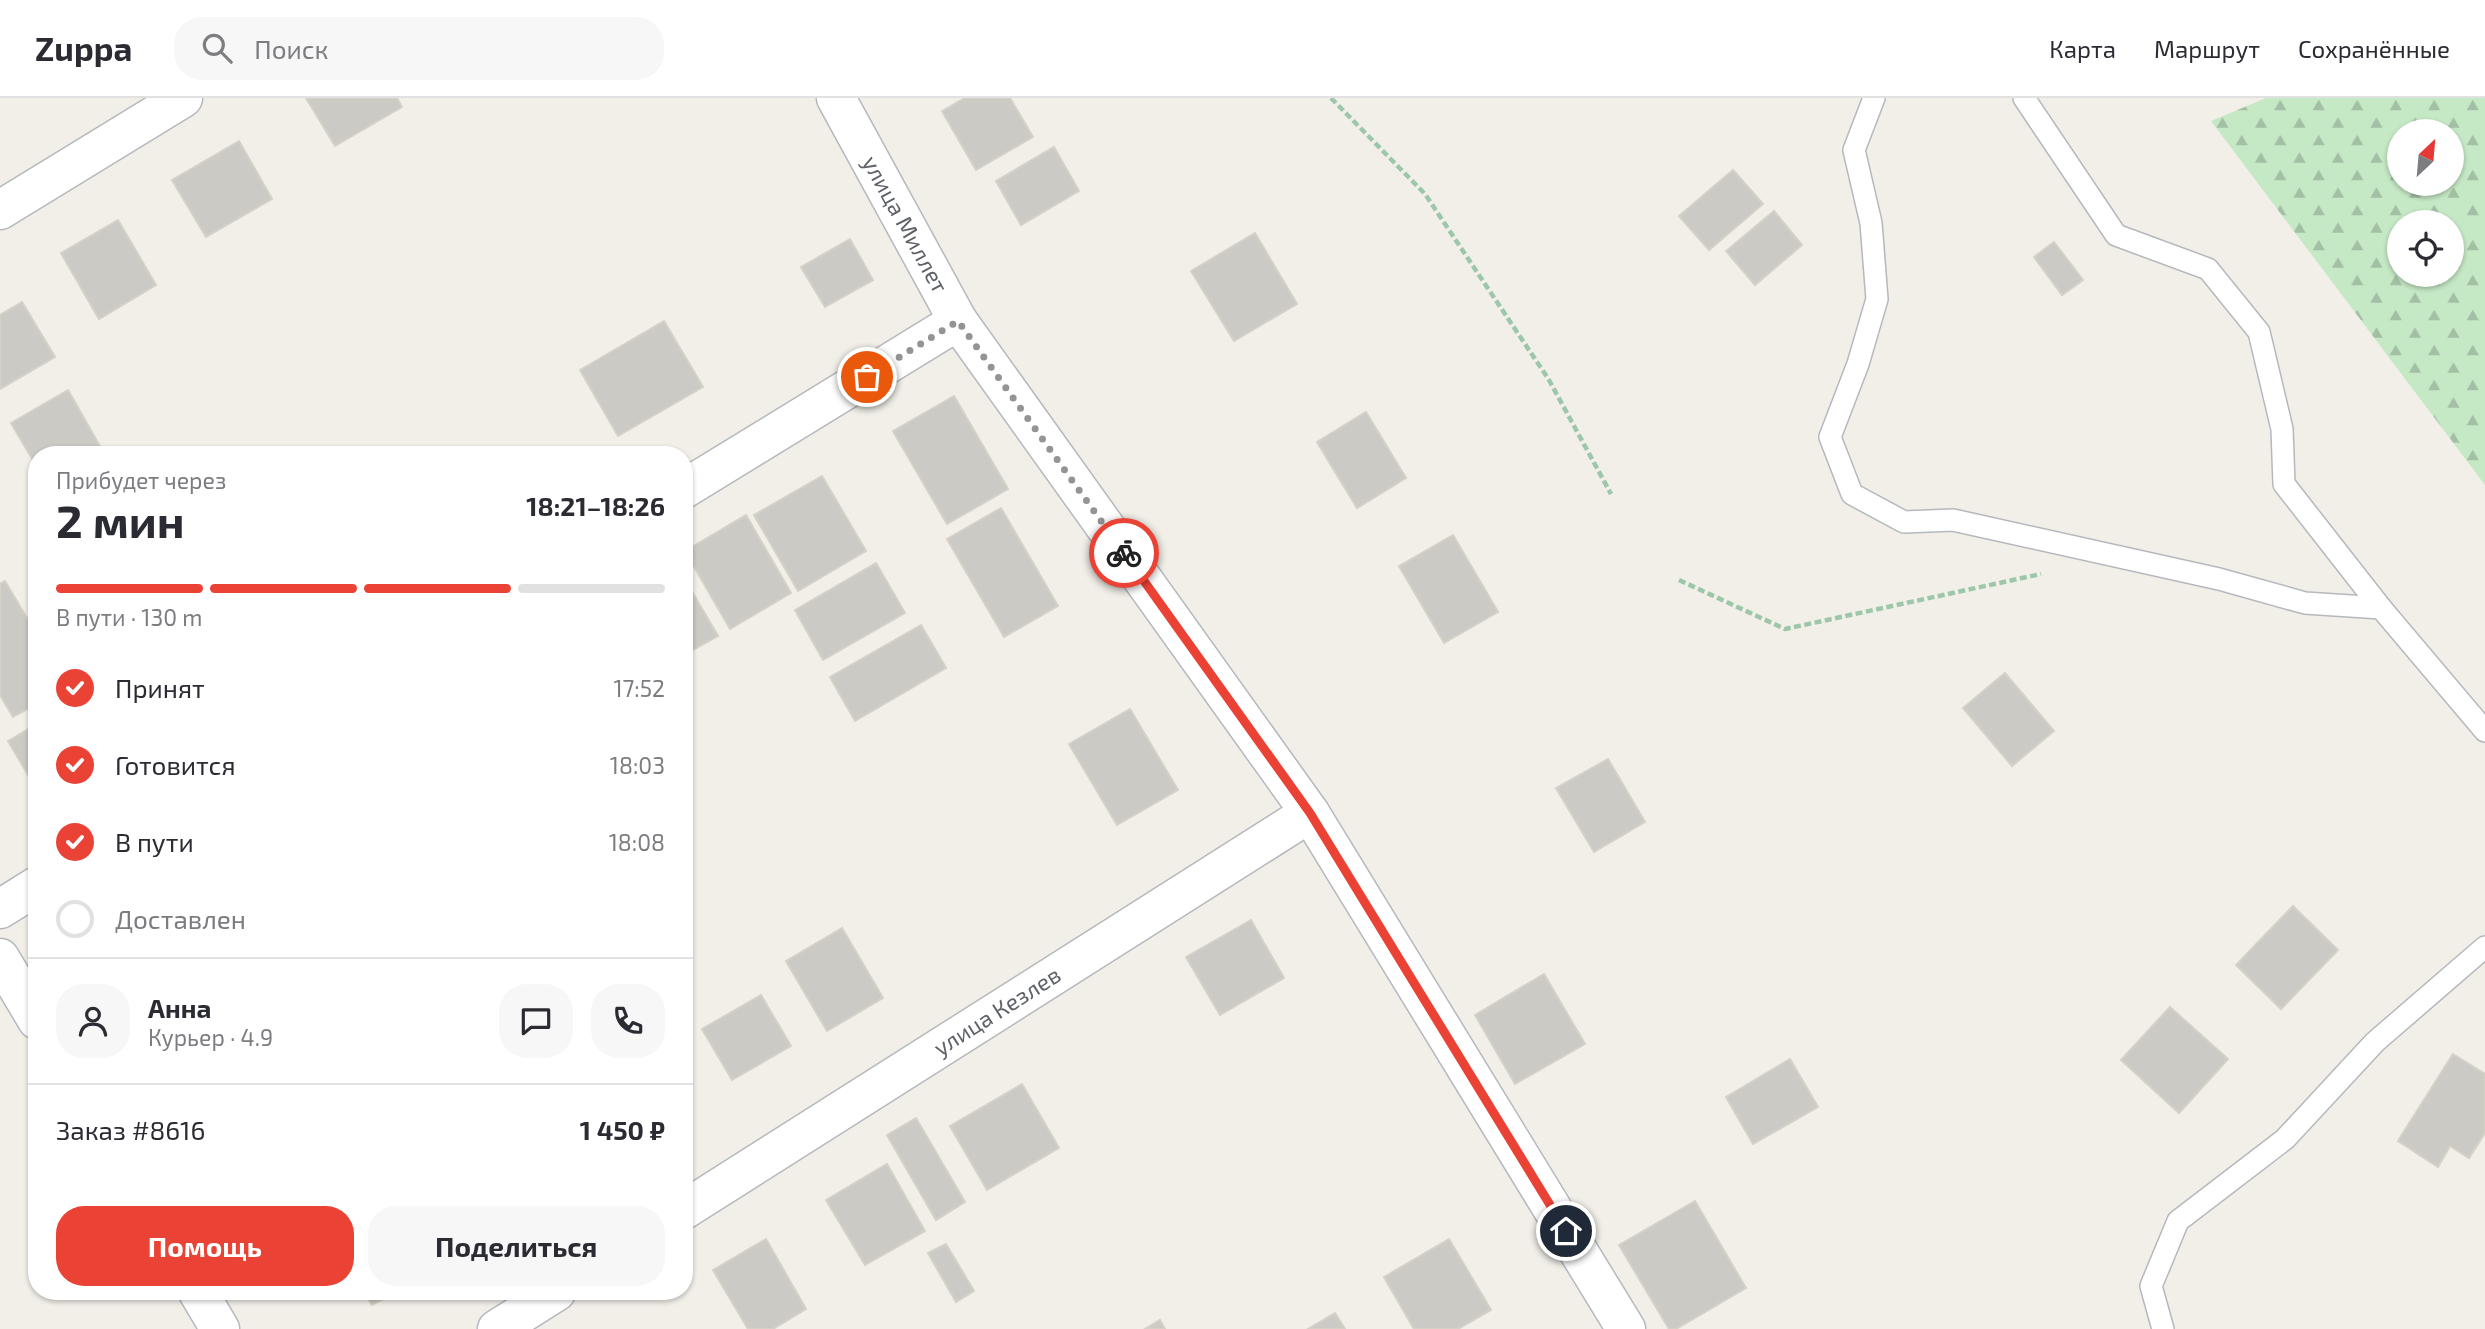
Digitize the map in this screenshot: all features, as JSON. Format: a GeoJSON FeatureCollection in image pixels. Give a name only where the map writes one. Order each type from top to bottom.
{"type":"FeatureCollection","features":[{"type":"Feature","properties":{"kind":"street"},"geometry":{"type":"LineString","coordinates":[[0,210],[183,98]]}},
{"type":"Feature","properties":{"kind":"street","name":"улица Миллет"},"geometry":{"type":"LineString","coordinates":[[836,98],[958,321],[1310,813],[1621,1327]]}},
{"type":"Feature","properties":{"kind":"street"},"geometry":{"type":"LineString","coordinates":[[693,483],[958,321]]}},
{"type":"Feature","properties":{"kind":"street","name":"улица Кезлев"},"geometry":{"type":"LineString","coordinates":[[693,1204],[1310,813]]}},
{"type":"Feature","properties":{"kind":"street"},"geometry":{"type":"LineString","coordinates":[[0,909],[28,892]]}},
{"type":"Feature","properties":{"kind":"street"},"geometry":{"type":"LineString","coordinates":[[0,958],[28,1005]]}},
{"type":"Feature","properties":{"kind":"street"},"geometry":{"type":"LineString","coordinates":[[203,1300],[220,1329]]}},
{"type":"Feature","properties":{"kind":"street"},"geometry":{"type":"LineString","coordinates":[[497,1329],[543,1300]]}},
{"type":"Feature","properties":{"kind":"lane"},"geometry":{"type":"LineString","coordinates":[[1874,98],[1854,150],[1871,223],[1877,299],[1858,364],[1830,437],[1852,494],[1904,522],[1953,520],[2219,579],[2305,603],[2381,608]]}},
{"type":"Feature","properties":{"kind":"lane"},"geometry":{"type":"LineString","coordinates":[[2024,98],[2116,235],[2208,269],[2259,332],[2282,429],[2284,484],[2381,608],[2485,731]]}},
{"type":"Feature","properties":{"kind":"lane"},"geometry":{"type":"LineString","coordinates":[[2163,1329],[2151,1286],[2178,1221],[2285,1139],[2375,1042],[2485,947]]}},
{"type":"Feature","properties":{"kind":"path"},"geometry":{"type":"LineString","coordinates":[[1331,98],[1425,194],[1549,380],[1611,494]]}},
{"type":"Feature","properties":{"kind":"path"},"geometry":{"type":"LineString","coordinates":[[1679,580],[1785,629],[2044,573]]}},
{"type":"Feature","properties":{"kind":"green space"},"geometry":{"type":"Polygon","coordinates":[[[2266,98],[2485,98],[2485,485],[2211,121],[2266,98]]]}},
{"type":"Feature","properties":{"kind":"building"},"geometry":{"type":"Polygon","coordinates":[[[306,98],[397,98],[402,107],[335,146],[306,98]]]}},
{"type":"Feature","properties":{"kind":"building"},"geometry":{"type":"Polygon","coordinates":[[[965,98],[1010,98],[1033,137],[976,170],[942,111],[965,98]]]}},
{"type":"Feature","properties":{"kind":"building"},"geometry":{"type":"Polygon","coordinates":[[[239,141],[272,199],[206,237],[172,180],[239,141]]]}},
{"type":"Feature","properties":{"kind":"building"},"geometry":{"type":"Polygon","coordinates":[[[1054,147],[1079,191],[1021,225],[996,181],[1054,147]]]}},
{"type":"Feature","properties":{"kind":"building"},"geometry":{"type":"Polygon","coordinates":[[[1733,170],[1763,204],[1709,250],[1679,216],[1733,170]]]}},
{"type":"Feature","properties":{"kind":"building"},"geometry":{"type":"Polygon","coordinates":[[[1774,211],[1802,245],[1755,285],[1726,251],[1774,211]]]}},
{"type":"Feature","properties":{"kind":"building"},"geometry":{"type":"Polygon","coordinates":[[[118,220],[156,285],[99,319],[61,253],[118,220]]]}},
{"type":"Feature","properties":{"kind":"building"},"geometry":{"type":"Polygon","coordinates":[[[1255,233],[1297,304],[1234,341],[1191,271],[1255,233]]]}},
{"type":"Feature","properties":{"kind":"building"},"geometry":{"type":"Polygon","coordinates":[[[850,239],[873,280],[825,307],[801,267],[850,239]]]}},
{"type":"Feature","properties":{"kind":"building"},"geometry":{"type":"Polygon","coordinates":[[[2054,242],[2083,280],[2062,295],[2034,257],[2054,242]]]}},
{"type":"Feature","properties":{"kind":"building"},"geometry":{"type":"Polygon","coordinates":[[[22,302],[55,357],[0,389],[0,315],[22,302]]]}},
{"type":"Feature","properties":{"kind":"building"},"geometry":{"type":"Polygon","coordinates":[[[664,321],[703,387],[618,436],[580,370],[664,321]]]}},
{"type":"Feature","properties":{"kind":"building"},"geometry":{"type":"Polygon","coordinates":[[[68,390],[100,446],[28,446],[28,452],[11,423],[68,390]]]}},
{"type":"Feature","properties":{"kind":"building"},"geometry":{"type":"Polygon","coordinates":[[[954,396],[1008,489],[947,524],[893,431],[954,396]]]}},
{"type":"Feature","properties":{"kind":"building"},"geometry":{"type":"Polygon","coordinates":[[[1366,412],[1406,478],[1357,508],[1317,442],[1366,412]]]}},
{"type":"Feature","properties":{"kind":"building"},"geometry":{"type":"Polygon","coordinates":[[[822,476],[866,551],[798,591],[754,515],[822,476]]]}},
{"type":"Feature","properties":{"kind":"building"},"geometry":{"type":"Polygon","coordinates":[[[1001,508],[1058,606],[1004,637],[947,539],[1001,508]]]}},
{"type":"Feature","properties":{"kind":"building"},"geometry":{"type":"Polygon","coordinates":[[[746,515],[791,593],[730,629],[693,565],[693,546],[746,515]]]}},
{"type":"Feature","properties":{"kind":"building"},"geometry":{"type":"Polygon","coordinates":[[[1453,535],[1498,612],[1444,643],[1399,566],[1453,535]]]}},
{"type":"Feature","properties":{"kind":"building"},"geometry":{"type":"Polygon","coordinates":[[[876,563],[905,613],[823,660],[795,610],[876,563]]]}},
{"type":"Feature","properties":{"kind":"building"},"geometry":{"type":"Polygon","coordinates":[[[5,581],[28,620],[28,709],[13,717],[0,695],[0,584],[5,581]]]}},
{"type":"Feature","properties":{"kind":"building"},"geometry":{"type":"Polygon","coordinates":[[[693,593],[718,636],[693,650],[693,593]]]}},
{"type":"Feature","properties":{"kind":"building"},"geometry":{"type":"Polygon","coordinates":[[[921,625],[946,668],[855,721],[830,677],[921,625]]]}},
{"type":"Feature","properties":{"kind":"building"},"geometry":{"type":"Polygon","coordinates":[[[2005,673],[2054,731],[2012,766],[1963,708],[2005,673]]]}},
{"type":"Feature","properties":{"kind":"building"},"geometry":{"type":"Polygon","coordinates":[[[1130,709],[1178,790],[1117,825],[1069,744],[1130,709]]]}},
{"type":"Feature","properties":{"kind":"building"},"geometry":{"type":"Polygon","coordinates":[[[28,729],[28,775],[8,741],[28,729]]]}},
{"type":"Feature","properties":{"kind":"building"},"geometry":{"type":"Polygon","coordinates":[[[1608,759],[1645,822],[1594,852],[1556,788],[1608,759]]]}},
{"type":"Feature","properties":{"kind":"building"},"geometry":{"type":"Polygon","coordinates":[[[2293,906],[2338,950],[2281,1009],[2236,965],[2293,906]]]}},
{"type":"Feature","properties":{"kind":"building"},"geometry":{"type":"Polygon","coordinates":[[[1251,920],[1284,978],[1220,1015],[1186,957],[1251,920]]]}},
{"type":"Feature","properties":{"kind":"building"},"geometry":{"type":"Polygon","coordinates":[[[842,928],[883,998],[827,1031],[786,961],[842,928]]]}},
{"type":"Feature","properties":{"kind":"building"},"geometry":{"type":"Polygon","coordinates":[[[1544,974],[1585,1044],[1515,1084],[1475,1015],[1544,974]]]}},
{"type":"Feature","properties":{"kind":"building"},"geometry":{"type":"Polygon","coordinates":[[[761,995],[791,1046],[732,1080],[702,1029],[761,995]]]}},
{"type":"Feature","properties":{"kind":"building"},"geometry":{"type":"Polygon","coordinates":[[[2170,1007],[2228,1059],[2179,1113],[2121,1060],[2170,1007]]]}},
{"type":"Feature","properties":{"kind":"building"},"geometry":{"type":"Polygon","coordinates":[[[2453,1054],[2485,1074],[2485,1133],[2469,1158],[2450,1146],[2438,1167],[2398,1141],[2453,1054]]]}},
{"type":"Feature","properties":{"kind":"building"},"geometry":{"type":"Polygon","coordinates":[[[1790,1059],[1818,1107],[1753,1144],[1726,1097],[1790,1059]]]}},
{"type":"Feature","properties":{"kind":"building"},"geometry":{"type":"Polygon","coordinates":[[[1022,1084],[1059,1148],[987,1190],[950,1126],[1022,1084]]]}},
{"type":"Feature","properties":{"kind":"building"},"geometry":{"type":"Polygon","coordinates":[[[916,1118],[965,1202],[936,1220],[887,1135],[916,1118]]]}},
{"type":"Feature","properties":{"kind":"building"},"geometry":{"type":"Polygon","coordinates":[[[887,1164],[925,1231],[865,1265],[826,1200],[887,1164]]]}},
{"type":"Feature","properties":{"kind":"building"},"geometry":{"type":"Polygon","coordinates":[[[1695,1201],[1746,1288],[1676,1329],[1669,1329],[1619,1245],[1695,1201]]]}},
{"type":"Feature","properties":{"kind":"building"},"geometry":{"type":"Polygon","coordinates":[[[766,1239],[806,1309],[773,1329],[748,1329],[713,1270],[766,1239]]]}},
{"type":"Feature","properties":{"kind":"building"},"geometry":{"type":"Polygon","coordinates":[[[1449,1239],[1491,1310],[1458,1329],[1414,1329],[1384,1277],[1449,1239]]]}},
{"type":"Feature","properties":{"kind":"building"},"geometry":{"type":"Polygon","coordinates":[[[946,1244],[974,1291],[956,1302],[928,1253],[946,1244]]]}},
{"type":"Feature","properties":{"kind":"building"},"geometry":{"type":"Polygon","coordinates":[[[369,1300],[381,1300],[372,1305],[369,1300]]]}},
{"type":"Feature","properties":{"kind":"building"},"geometry":{"type":"Polygon","coordinates":[[[1335,1313],[1345,1329],[1308,1329],[1335,1313]]]}},
{"type":"Feature","properties":{"kind":"building"},"geometry":{"type":"Polygon","coordinates":[[[1160,1320],[1165,1329],[1145,1329],[1160,1320]]]}},
{"type":"Feature","properties":{"kind":"way so far"},"geometry":{"type":"LineString","coordinates":[[867,377],[958,321],[1124,553]]}},
{"type":"Feature","properties":{"kind":"route"},"geometry":{"type":"LineString","coordinates":[[1124,553],[1310,813],[1566,1231]]}}]}
